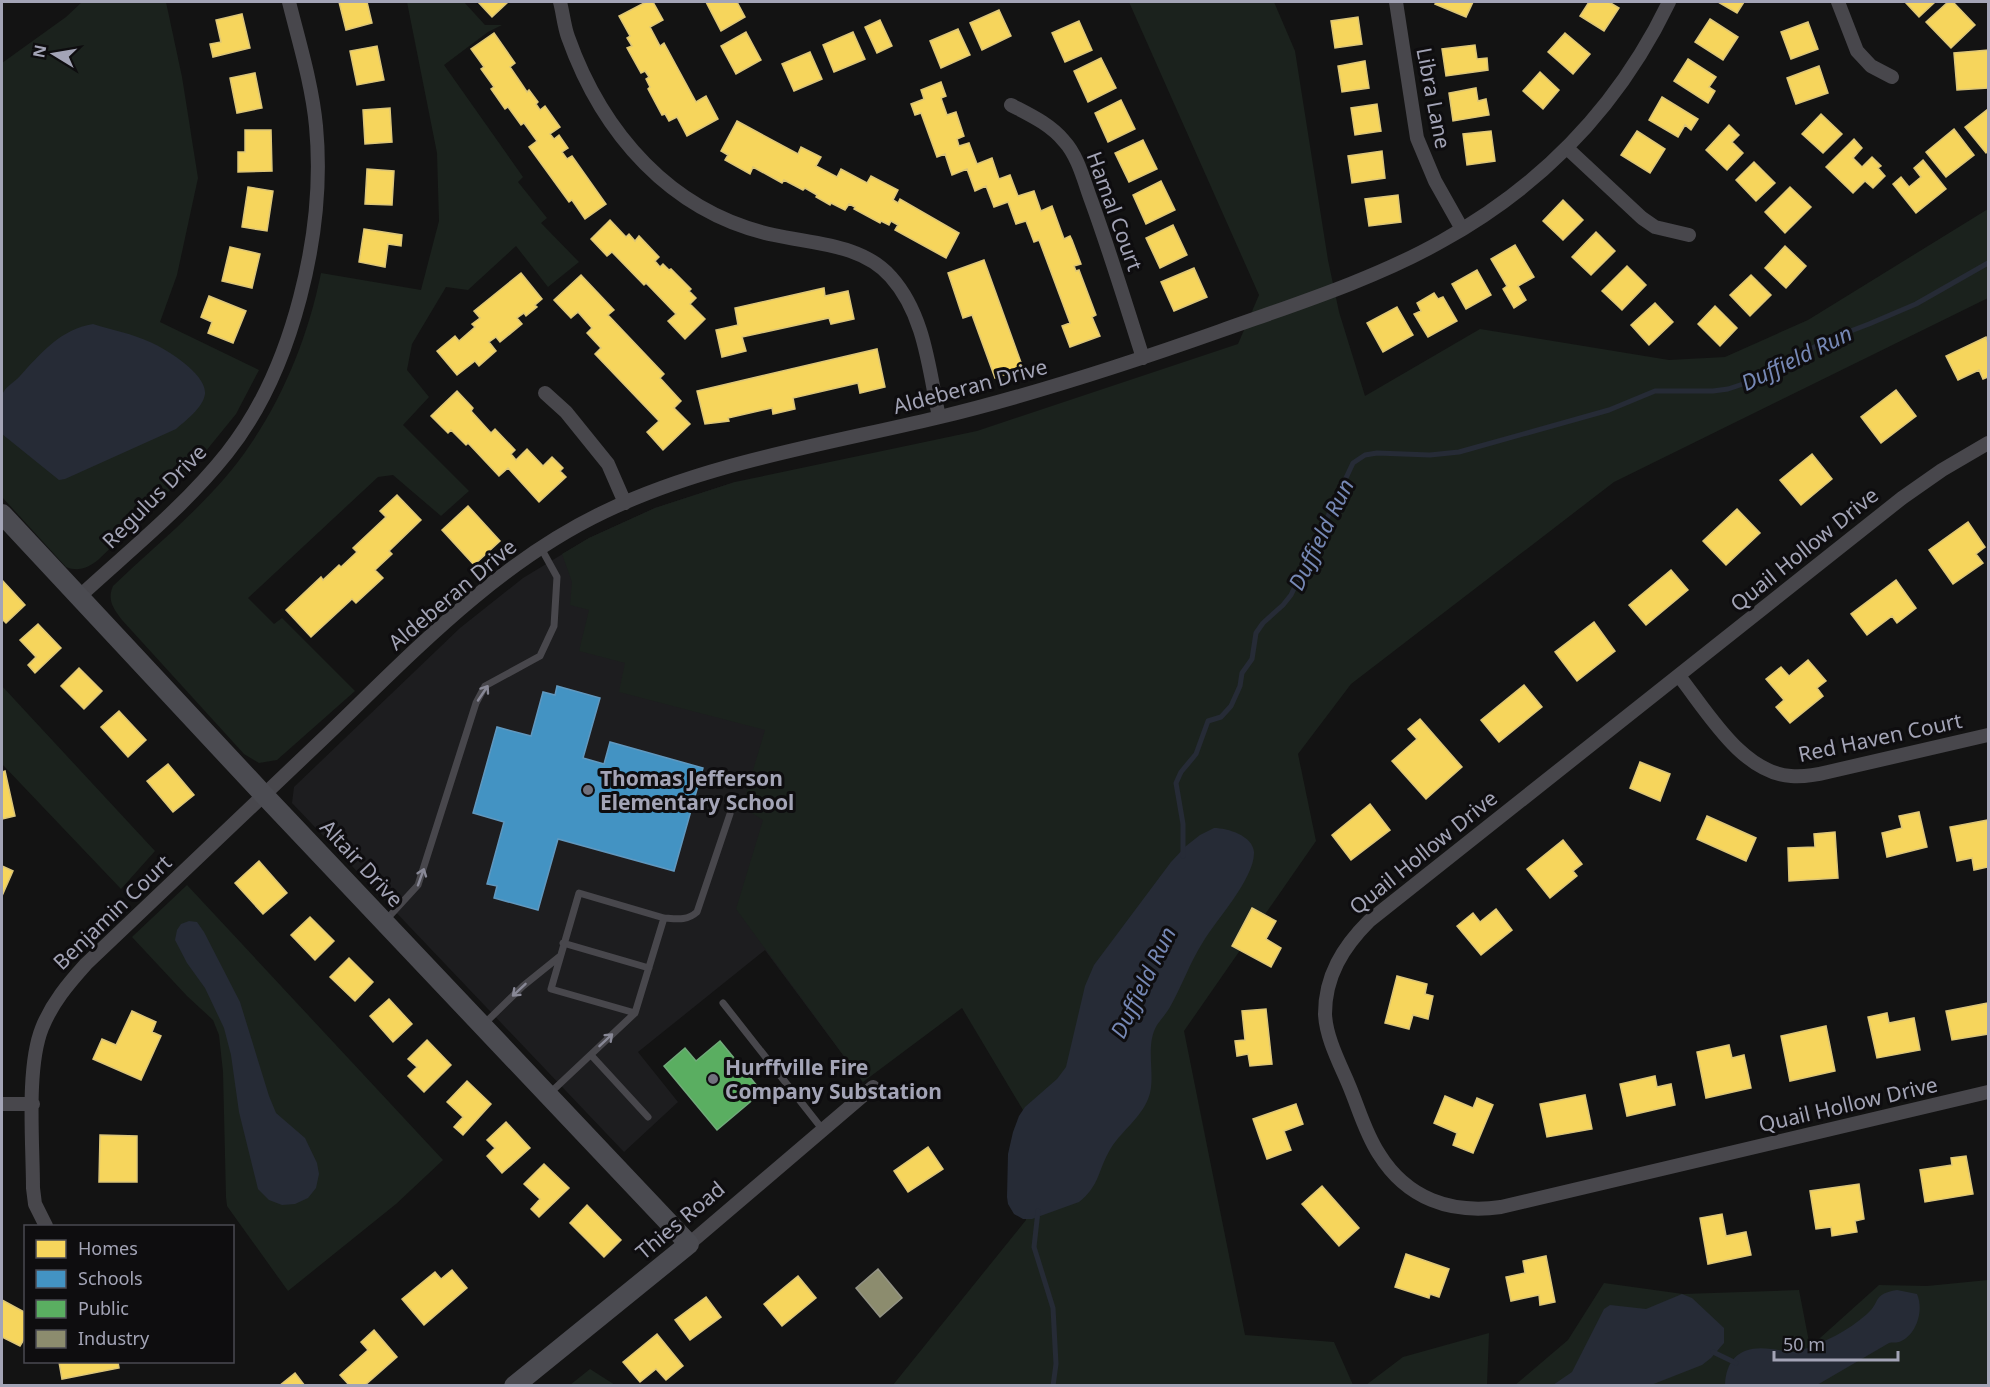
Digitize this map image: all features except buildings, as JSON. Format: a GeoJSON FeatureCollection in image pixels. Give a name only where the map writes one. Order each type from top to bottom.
{"type":"FeatureCollection","features":[{"type":"Feature","properties":{"kind":"street","name":"Regulus Drive"},"geometry":{"type":"LineString","coordinates":[[80,596],[190,496],[227,452],[258,404],[293,322],[311,247],[318,191],[318,159],[316,124],[311,96],[289,2]]}},
{"type":"Feature","properties":{"kind":"street"},"geometry":{"type":"LineString","coordinates":[[560,2],[567,34],[575,54],[603,109],[626,144],[671,188],[696,205],[730,223],[758,232],[848,250],[879,266],[890,276],[906,296],[915,313],[939,417]]}},
{"type":"Feature","properties":{"kind":"street","name":"Libra Lane"},"geometry":{"type":"LineString","coordinates":[[1396,2],[1417,138],[1434,181],[1462,229]]}},
{"type":"Feature","properties":{"kind":"street","name":"Aldeberan Drive"},"geometry":{"type":"LineString","coordinates":[[264,795],[452,615],[479,592],[540,547],[625,502],[662,487],[714,471],[939,417],[1143,358],[1342,286],[1427,249],[1492,211],[1539,175],[1568,149],[1635,63],[1669,2]]}},
{"type":"Feature","properties":{"kind":"street"},"geometry":{"type":"LineString","coordinates":[[1838,2],[1857,51],[1871,66],[1892,77]]}},
{"type":"Feature","properties":{"kind":"street","name":"Hamal Court"},"geometry":{"type":"LineString","coordinates":[[1011,105],[1038,119],[1054,131],[1066,143],[1074,156],[1105,238],[1143,358]]}},
{"type":"Feature","properties":{"kind":"street"},"geometry":{"type":"LineString","coordinates":[[1568,149],[1642,219],[1663,229],[1689,235]]}},
{"type":"Feature","properties":{"kind":"street"},"geometry":{"type":"LineString","coordinates":[[545,393],[566,412],[608,464],[625,502]]}},
{"type":"Feature","properties":{"kind":"street","name":"Quail Hollow Drive"},"geometry":{"type":"LineString","coordinates":[[1989,443],[1921,483],[1381,911],[1353,937],[1340,955],[1329,984],[1325,1015],[1328,1029],[1378,1153],[1389,1169],[1419,1194],[1457,1208],[1479,1210],[1513,1204],[1989,1092]]}},
{"type":"Feature","properties":{"kind":"street","name":"Altair Drive"},"geometry":{"type":"LineString","coordinates":[[2,514],[689,1244]]}},
{"type":"Feature","properties":{"kind":"street","name":"Red Haven Court"},"geometry":{"type":"LineString","coordinates":[[1679,676],[1731,742],[1744,754],[1757,765],[1790,776],[1808,776],[1828,772],[1989,735]]}},
{"type":"Feature","properties":{"kind":"street","name":"Benjamin Court"},"geometry":{"type":"LineString","coordinates":[[45,1225],[35,1204],[33,1188],[34,1068],[42,1029],[63,989],[86,964],[264,795]]}},
{"type":"Feature","properties":{"kind":"street","name":"Thies Road"},"geometry":{"type":"LineString","coordinates":[[513,1386],[689,1244],[873,1087]]}},
{"type":"Feature","properties":{"kind":"street"},"geometry":{"type":"LineString","coordinates":[[2,1104],[33,1104]]}},
{"type":"Feature","properties":{"kind":"lane"},"geometry":{"type":"LineString","coordinates":[[384,922],[418,885],[476,703],[485,686],[540,656],[554,626],[557,577],[540,547]]}},
{"type":"Feature","properties":{"kind":"lane"},"geometry":{"type":"LineString","coordinates":[[635,1013],[550,988],[579,893],[664,918],[680,920],[691,918],[697,912],[730,814]]}},
{"type":"Feature","properties":{"kind":"lane"},"geometry":{"type":"LineString","coordinates":[[549,1095],[635,1013],[664,918]]}},
{"type":"Feature","properties":{"kind":"lane"},"geometry":{"type":"LineString","coordinates":[[563,943],[649,968]]}},
{"type":"Feature","properties":{"kind":"lane"},"geometry":{"type":"LineString","coordinates":[[482,1025],[523,986],[559,957]]}},
{"type":"Feature","properties":{"kind":"lane"},"geometry":{"type":"LineString","coordinates":[[723,1003],[823,1130]]}},
{"type":"Feature","properties":{"kind":"lane"},"geometry":{"type":"LineString","coordinates":[[591,1055],[648,1117]]}},
{"type":"Feature","properties":{"kind":"shaded area"},"geometry":{"type":"Polygon","coordinates":[[[82,2],[166,2],[182,77],[198,178],[177,275],[160,322],[259,370],[236,414],[188,473],[98,560],[87,567],[75,569],[66,567],[2,497],[2,63],[66,17],[82,2]]]}},
{"type":"Feature","properties":{"kind":"shaded area"},"geometry":{"type":"Polygon","coordinates":[[[407,2],[464,2],[485,25],[502,25],[488,32],[444,65],[523,177],[518,182],[547,218],[541,223],[579,262],[548,287],[516,246],[468,290],[446,287],[412,344],[407,370],[429,397],[403,425],[469,491],[441,516],[393,475],[378,477],[248,598],[274,624],[282,618],[355,691],[277,760],[259,763],[244,754],[122,620],[112,604],[111,591],[113,586],[203,501],[236,465],[250,445],[285,384],[310,318],[321,273],[421,290],[439,221],[437,153],[407,2]]]}},
{"type":"Feature","properties":{"kind":"shaded area"},"geometry":{"type":"Polygon","coordinates":[[[1129,2],[1274,2],[1295,51],[1328,260],[1339,312],[1365,396],[1480,329],[1669,360],[1725,357],[1808,320],[1988,209],[1988,298],[1614,482],[1351,684],[1298,754],[1316,841],[1184,1031],[1245,1335],[1334,1342],[1353,1385],[893,1385],[1026,1220],[1023,1110],[962,1008],[863,1082],[736,909],[763,820],[742,807],[765,730],[619,692],[625,663],[579,651],[589,610],[570,605],[572,582],[562,554],[589,538],[655,508],[735,482],[977,431],[1238,344],[1259,295],[1129,2]]]}},
{"type":"Feature","properties":{"kind":"shaded area"},"geometry":{"type":"Polygon","coordinates":[[[735,482],[863,1082],[765,950],[638,1052],[678,1102],[624,1152],[292,803],[294,787],[460,628],[523,578],[589,538],[655,508],[735,482]]]}},
{"type":"Feature","properties":{"kind":"shaded area"},"geometry":{"type":"Polygon","coordinates":[[[2,686],[155,851],[121,889],[2,764],[2,686]]]}},
{"type":"Feature","properties":{"kind":"shaded area"},"geometry":{"type":"Polygon","coordinates":[[[187,885],[443,1160],[396,1204],[288,1291],[227,1206],[223,1072],[219,1035],[213,1020],[187,996],[132,937],[187,885]]]}},
{"type":"Feature","properties":{"kind":"shaded area"},"geometry":{"type":"Polygon","coordinates":[[[1988,1280],[1988,1385],[1514,1386],[1568,1340],[1604,1283],[1683,1294],[1799,1290],[1810,1347],[1879,1285],[1927,1286],[1988,1280]]]}},
{"type":"Feature","properties":{"kind":"shaded area"},"geometry":{"type":"Polygon","coordinates":[[[1489,1333],[1487,1385],[1366,1385],[1403,1357],[1489,1333]]]}},
{"type":"Feature","properties":{"kind":"shaded area"},"geometry":{"type":"Polygon","coordinates":[[[590,1369],[615,1385],[570,1385],[590,1369]]]}},
{"type":"Feature","properties":{"kind":"water"},"geometry":{"type":"Polygon","coordinates":[[[93,324],[137,337],[166,350],[200,378],[204,386],[204,399],[189,418],[176,429],[59,480],[2,434],[2,396],[7,388],[52,343],[71,331],[93,324]]]}},
{"type":"Feature","properties":{"kind":"water"},"geometry":{"type":"Polygon","coordinates":[[[1214,828],[1233,831],[1245,837],[1253,846],[1253,862],[1242,886],[1198,950],[1174,999],[1153,1033],[1151,1085],[1147,1101],[1138,1116],[1111,1148],[1095,1183],[1086,1196],[1079,1202],[1032,1219],[1023,1219],[1014,1214],[1007,1197],[1008,1154],[1019,1116],[1025,1107],[1057,1079],[1066,1067],[1085,986],[1094,965],[1171,862],[1186,846],[1214,828]]]}},
{"type":"Feature","properties":{"kind":"water"},"geometry":{"type":"Polygon","coordinates":[[[189,921],[197,922],[204,932],[240,1002],[276,1113],[305,1138],[317,1163],[319,1174],[316,1188],[308,1198],[295,1204],[282,1205],[269,1200],[258,1189],[239,1112],[231,1055],[224,1028],[205,988],[187,963],[175,940],[181,924],[189,921]]]}},
{"type":"Feature","properties":{"kind":"water"},"geometry":{"type":"Polygon","coordinates":[[[1897,1290],[1917,1294],[1919,1300],[1917,1321],[1905,1339],[1889,1343],[1817,1385],[1725,1385],[1729,1367],[1733,1360],[1744,1351],[1761,1348],[1794,1352],[1811,1347],[1852,1326],[1871,1310],[1880,1296],[1897,1290]]]}},
{"type":"Feature","properties":{"kind":"water"},"geometry":{"type":"Polygon","coordinates":[[[1682,1294],[1692,1298],[1724,1328],[1724,1343],[1702,1365],[1651,1385],[1553,1385],[1572,1372],[1604,1309],[1610,1305],[1646,1309],[1682,1294]]]}},
{"type":"Feature","properties":{"kind":"waterway","name":"Duffield Run"},"geometry":{"type":"LineString","coordinates":[[1183,856],[1183,824],[1176,783],[1181,772],[1196,754],[1208,721],[1221,717],[1231,706],[1240,686],[1242,673],[1252,659],[1256,633],[1291,595],[1353,463],[1365,455],[1377,453],[1430,455],[1459,452],[1609,410],[1655,391],[1728,389],[1755,380],[1827,340],[1916,304],[1988,263]]}},
{"type":"Feature","properties":{"kind":"waterway","name":"Duffield Run"},"geometry":{"type":"LineString","coordinates":[[1038,1211],[1034,1247],[1053,1308],[1056,1364],[1053,1386]]}},
{"type":"Feature","properties":{"kind":"waterway"},"geometry":{"type":"LineString","coordinates":[[1713,1352],[1736,1363]]}},
{"type":"Feature","properties":{"kind":"place","name":"Thomas Jefferson Elementary School"},"geometry":{"type":"Point","coordinates":[588,790]}},
{"type":"Feature","properties":{"kind":"place","name":"Hurffville Fire Company Substation"},"geometry":{"type":"Point","coordinates":[713,1079]}}]}
